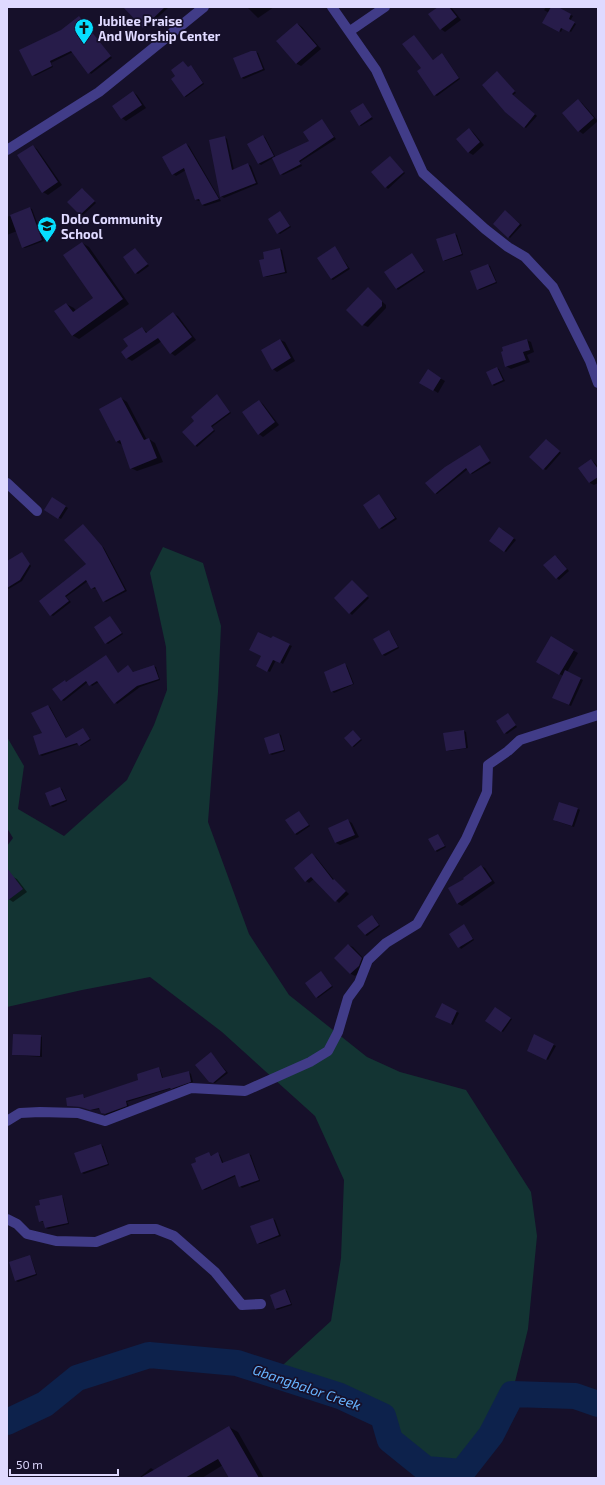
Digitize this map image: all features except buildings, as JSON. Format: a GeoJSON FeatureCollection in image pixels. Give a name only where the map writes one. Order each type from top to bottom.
{"type":"FeatureCollection","features":[{"type":"Feature","properties":{"kind":"street"},"geometry":{"type":"LineString","coordinates":[[7,150],[99,92],[204,7]]}},
{"type":"Feature","properties":{"kind":"street"},"geometry":{"type":"LineString","coordinates":[[332,7],[376,70],[423,172],[485,229],[508,247],[525,257],[553,287],[590,361],[598,383]]}},
{"type":"Feature","properties":{"kind":"street"},"geometry":{"type":"LineString","coordinates":[[350,31],[385,7]]}},
{"type":"Feature","properties":{"kind":"street"},"geometry":{"type":"LineString","coordinates":[[7,483],[37,511]]}},
{"type":"Feature","properties":{"kind":"street"},"geometry":{"type":"LineString","coordinates":[[7,1121],[20,1113],[40,1112],[78,1113],[105,1121],[191,1088],[245,1091],[310,1062],[328,1051],[338,1032],[348,998],[358,983],[368,960],[386,943],[417,924],[466,839],[487,792],[488,765],[508,751],[520,740],[598,715]]}},
{"type":"Feature","properties":{"kind":"street"},"geometry":{"type":"LineString","coordinates":[[7,1219],[17,1224],[27,1234],[56,1241],[96,1242],[130,1229],[156,1229],[174,1236],[215,1272],[242,1305],[261,1304]]}},
{"type":"Feature","properties":{"kind":"green space"},"geometry":{"type":"Polygon","coordinates":[[[163,547],[203,563],[221,626],[218,692],[208,822],[249,934],[289,995],[367,1057],[400,1072],[466,1090],[531,1192],[537,1236],[528,1329],[512,1394],[491,1435],[462,1472],[426,1469],[390,1440],[383,1416],[340,1396],[272,1375],[331,1321],[341,1258],[344,1180],[315,1116],[222,1032],[150,977],[82,990],[7,1007],[7,846],[13,838],[7,828],[7,737],[24,766],[18,809],[64,836],[127,780],[154,725],[167,690],[166,647],[150,573],[163,547]]]}},
{"type":"Feature","properties":{"kind":"waterway","name":"Gbangbalor Creek"},"geometry":{"type":"LineString","coordinates":[[7,1422],[45,1404],[77,1378],[149,1355],[237,1363],[340,1396],[383,1416],[390,1440],[426,1469],[462,1472],[491,1435],[512,1394],[575,1396],[598,1404]]}},
{"type":"Feature","properties":{"kind":"place","name":"Jubilee Praise And Worship Center"},"geometry":{"type":"Point","coordinates":[84,45]}},
{"type":"Feature","properties":{"kind":"place","name":"Dolo Community School"},"geometry":{"type":"Point","coordinates":[47,243]}}]}
